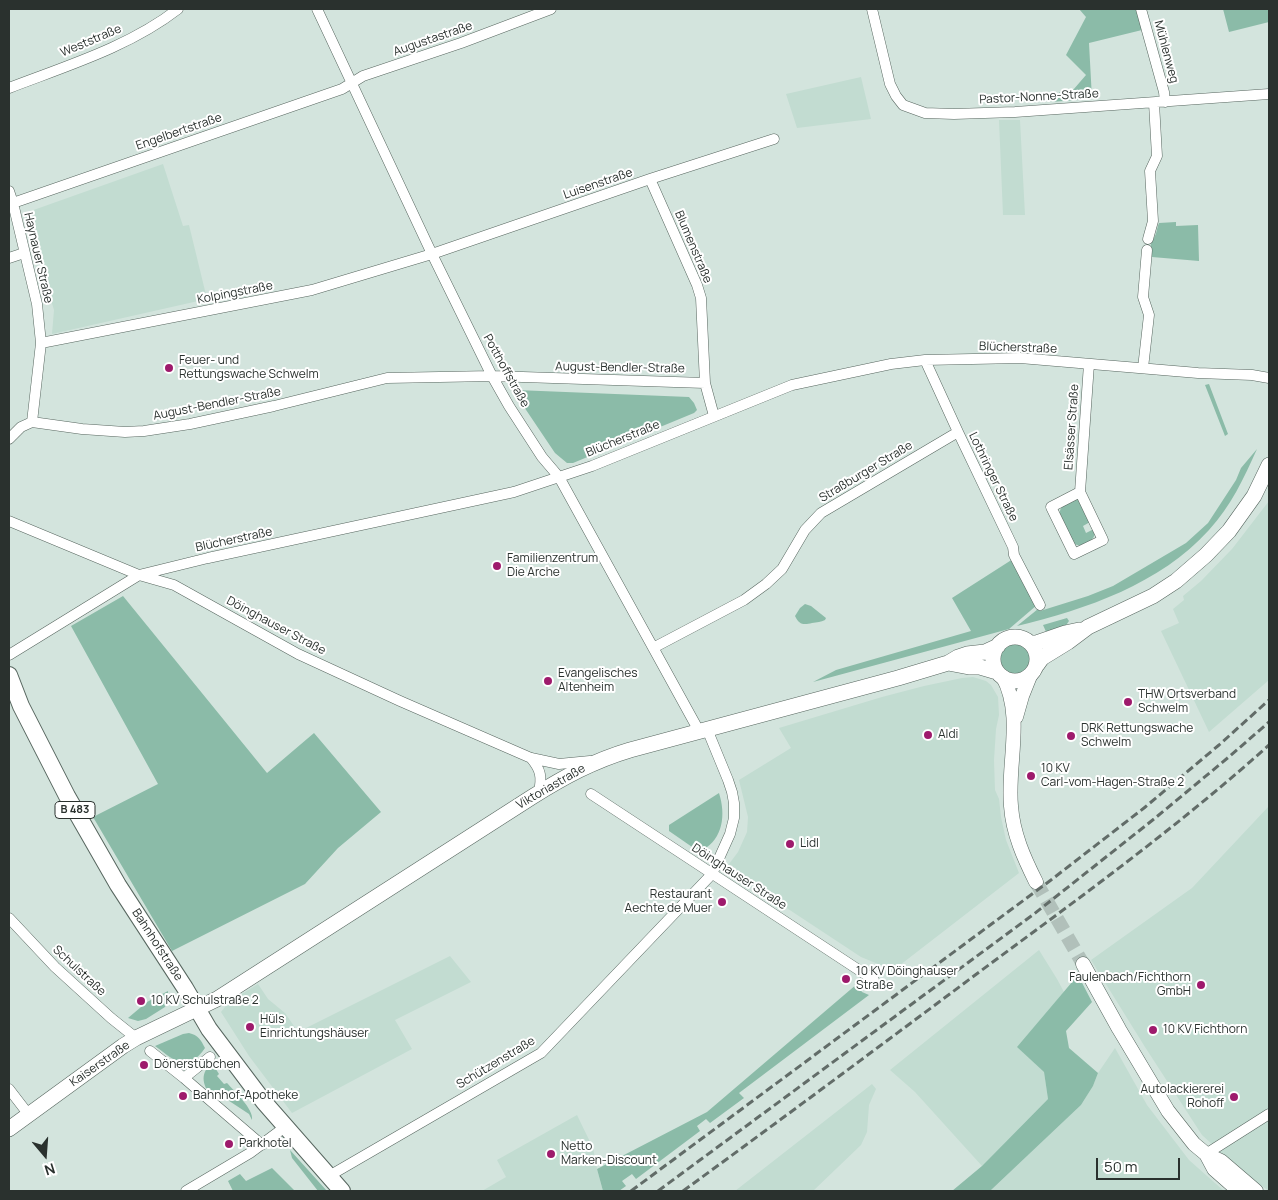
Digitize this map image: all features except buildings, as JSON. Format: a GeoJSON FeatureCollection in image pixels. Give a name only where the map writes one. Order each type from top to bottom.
{"type":"FeatureCollection","features":[{"type":"Feature","properties":{"kind":"main road"},"geometry":{"type":"LineString","coordinates":[[1088,627],[1036,643],[1030,643],[1019,638],[1002,642],[995,652],[994,665],[1000,674],[1009,680],[1023,680],[1042,658],[1088,627],[1153,596],[1176,582],[1229,531],[1248,504],[1269,465]]}},
{"type":"Feature","properties":{"kind":"main road"},"geometry":{"type":"LineString","coordinates":[[1030,643],[1036,653],[1033,670]]}},
{"type":"Feature","properties":{"kind":"main road","name":"Viktoriastraße"},"geometry":{"type":"LineString","coordinates":[[198,1008],[217,999],[539,792],[598,760],[948,663],[958,657],[985,652],[998,646]]}},
{"type":"Feature","properties":{"kind":"main road","name":"Viktoriastraße"},"geometry":{"type":"LineString","coordinates":[[948,663],[980,667],[1000,674]]}},
{"type":"Feature","properties":{"kind":"main road","name":"Bahnhofstraße"},"geometry":{"type":"LineString","coordinates":[[9,676],[21,706],[67,796],[118,885],[198,1008],[209,1029],[264,1102],[342,1191]]}},
{"type":"Feature","properties":{"kind":"main road","name":"Kaiserstraße"},"geometry":{"type":"LineString","coordinates":[[9,1128],[123,1046],[198,1008]]}},
{"type":"Feature","properties":{"kind":"street","name":"Weststraße"},"geometry":{"type":"LineString","coordinates":[[9,88],[113,47],[162,22],[178,9]]}},
{"type":"Feature","properties":{"kind":"street","name":"Potthoffstraße"},"geometry":{"type":"LineString","coordinates":[[317,9],[432,254],[492,376],[542,457],[559,477],[653,648],[703,730],[728,780],[734,803],[734,818],[730,834],[712,874]]}},
{"type":"Feature","properties":{"kind":"street","name":"Augustastraße"},"geometry":{"type":"LineString","coordinates":[[352,83],[363,76],[461,43],[552,9]]}},
{"type":"Feature","properties":{"kind":"street","name":"Pastor-Nonne-Straße"},"geometry":{"type":"LineString","coordinates":[[872,9],[890,84],[903,105],[924,114],[1015,112],[1269,94]]}},
{"type":"Feature","properties":{"kind":"street","name":"Mühlenweg"},"geometry":{"type":"LineString","coordinates":[[1141,9],[1164,92],[1160,102]]}},
{"type":"Feature","properties":{"kind":"street","name":"Engelbertstraße"},"geometry":{"type":"LineString","coordinates":[[13,203],[342,89],[352,83]]}},
{"type":"Feature","properties":{"kind":"street"},"geometry":{"type":"LineString","coordinates":[[1143,368],[1149,315],[1142,297],[1148,245],[1153,221],[1150,171],[1157,156],[1160,102]]}},
{"type":"Feature","properties":{"kind":"street","name":"Luisenstraße"},"geometry":{"type":"LineString","coordinates":[[432,254],[650,179],[774,140]]}},
{"type":"Feature","properties":{"kind":"street","name":"Blumenstraße"},"geometry":{"type":"LineString","coordinates":[[650,179],[701,298],[705,383],[714,416]]}},
{"type":"Feature","properties":{"kind":"street","name":"Haynauer Straße"},"geometry":{"type":"LineString","coordinates":[[9,191],[37,304],[40,343],[32,422]]}},
{"type":"Feature","properties":{"kind":"street"},"geometry":{"type":"LineString","coordinates":[[9,258],[24,253]]}},
{"type":"Feature","properties":{"kind":"street","name":"Kolpingstraße"},"geometry":{"type":"LineString","coordinates":[[40,343],[312,290],[432,254]]}},
{"type":"Feature","properties":{"kind":"street","name":"Blücherstraße"},"geometry":{"type":"LineString","coordinates":[[9,655],[139,575],[208,558],[514,492],[625,452],[792,385],[891,364],[924,360],[1020,358],[1269,378]]}},
{"type":"Feature","properties":{"kind":"street","name":"Lothringer Straße"},"geometry":{"type":"LineString","coordinates":[[924,360],[1013,546],[1014,555],[1040,605]]}},
{"type":"Feature","properties":{"kind":"street","name":"Elsässer Straße"},"geometry":{"type":"LineString","coordinates":[[1080,492],[1052,507],[1074,554],[1103,540],[1080,492],[1089,364]]}},
{"type":"Feature","properties":{"kind":"street","name":"August-Bendler-Straße"},"geometry":{"type":"LineString","coordinates":[[32,422],[82,429],[125,432],[144,431],[190,424],[274,406],[387,378],[492,376],[705,383]]}},
{"type":"Feature","properties":{"kind":"street"},"geometry":{"type":"LineString","coordinates":[[9,439],[21,427],[32,422]]}},
{"type":"Feature","properties":{"kind":"street","name":"Straßburger Straße"},"geometry":{"type":"LineString","coordinates":[[653,648],[744,600],[766,584],[782,569],[805,530],[821,513],[958,432]]}},
{"type":"Feature","properties":{"kind":"street","name":"Döinghauser Straße"},"geometry":{"type":"LineString","coordinates":[[9,521],[139,575],[174,585],[298,654],[531,758],[559,764],[598,760]]}},
{"type":"Feature","properties":{"kind":"street"},"geometry":{"type":"LineString","coordinates":[[1014,725],[1022,696],[1033,670]]}},
{"type":"Feature","properties":{"kind":"street"},"geometry":{"type":"LineString","coordinates":[[1000,674],[1011,696],[1014,725],[1010,783],[1011,807],[1019,845],[1036,882]]}},
{"type":"Feature","properties":{"kind":"street"},"geometry":{"type":"LineString","coordinates":[[531,758],[538,766],[540,774],[539,792]]}},
{"type":"Feature","properties":{"kind":"street","name":"Döinghauser Straße"},"geometry":{"type":"LineString","coordinates":[[591,794],[874,980]]}},
{"type":"Feature","properties":{"kind":"street","name":"Schützenstraße"},"geometry":{"type":"LineString","coordinates":[[329,1176],[542,1053],[712,874]]}},
{"type":"Feature","properties":{"kind":"street","name":"Schulstraße"},"geometry":{"type":"LineString","coordinates":[[9,918],[55,967],[136,1038]]}},
{"type":"Feature","properties":{"kind":"street"},"geometry":{"type":"LineString","coordinates":[[1084,964],[1119,1029],[1168,1111],[1194,1144],[1206,1154],[1221,1161],[1256,1191]]}},
{"type":"Feature","properties":{"kind":"street"},"geometry":{"type":"LineString","coordinates":[[150,1051],[262,1145]]}},
{"type":"Feature","properties":{"kind":"street"},"geometry":{"type":"LineString","coordinates":[[184,1078],[210,1057]]}},
{"type":"Feature","properties":{"kind":"street"},"geometry":{"type":"LineString","coordinates":[[9,1089],[29,1115]]}},
{"type":"Feature","properties":{"kind":"street"},"geometry":{"type":"LineString","coordinates":[[1206,1154],[1269,1114]]}},
{"type":"Feature","properties":{"kind":"street"},"geometry":{"type":"LineString","coordinates":[[186,1191],[262,1145],[285,1127]]}},
{"type":"Feature","properties":{"kind":"street"},"geometry":{"type":"LineString","coordinates":[[1206,1154],[1214,1169],[1239,1191]]}},
{"type":"Feature","properties":{"kind":"shaded area"},"geometry":{"type":"Polygon","coordinates":[[[861,77],[871,119],[797,128],[786,94],[861,77]]]}},
{"type":"Feature","properties":{"kind":"shaded area"},"geometry":{"type":"Polygon","coordinates":[[[999,120],[1020,120],[1025,215],[1003,215],[999,120]]]}},
{"type":"Feature","properties":{"kind":"shaded area"},"geometry":{"type":"Polygon","coordinates":[[[163,164],[183,226],[189,225],[207,299],[52,334],[54,310],[26,216],[28,212],[163,164]]]}},
{"type":"Feature","properties":{"kind":"shaded area"},"geometry":{"type":"Polygon","coordinates":[[[1269,501],[1269,680],[1209,732],[1161,631],[1179,623],[1173,609],[1184,600],[1183,596],[1201,581],[1232,549],[1269,501]]]}},
{"type":"Feature","properties":{"kind":"shaded area"},"geometry":{"type":"Polygon","coordinates":[[[973,677],[986,681],[991,685],[998,697],[999,715],[994,760],[995,790],[999,799],[1006,840],[1019,873],[891,972],[883,966],[861,957],[726,868],[738,852],[747,832],[748,817],[739,780],[791,748],[779,728],[882,697],[924,686],[973,677]]]}},
{"type":"Feature","properties":{"kind":"shaded area"},"geometry":{"type":"Polygon","coordinates":[[[1269,806],[1269,1191],[1242,1172],[1202,1135],[1091,960],[1192,888],[1269,806]]]}},
{"type":"Feature","properties":{"kind":"shaded area"},"geometry":{"type":"Polygon","coordinates":[[[1039,950],[1064,992],[1018,1047],[1044,1072],[1048,1099],[982,1166],[915,1092],[890,1070],[1039,950]]]}},
{"type":"Feature","properties":{"kind":"shaded area"},"geometry":{"type":"Polygon","coordinates":[[[450,956],[471,982],[395,1020],[412,1049],[292,1113],[249,1056],[221,1012],[229,1002],[258,984],[268,999],[285,1013],[298,1032],[450,956]]]}},
{"type":"Feature","properties":{"kind":"shaded area"},"geometry":{"type":"Polygon","coordinates":[[[1115,1048],[1147,1105],[1189,1160],[1224,1191],[990,1191],[1081,1105],[1093,1086],[1098,1073],[1115,1048]]]}},
{"type":"Feature","properties":{"kind":"shaded area"},"geometry":{"type":"Polygon","coordinates":[[[872,1084],[876,1089],[869,1105],[867,1132],[861,1145],[813,1191],[735,1191],[872,1084]]]}},
{"type":"Feature","properties":{"kind":"shaded area","name":"Netto Marken-Discount"},"geometry":{"type":"Polygon","coordinates":[[[577,1115],[593,1148],[603,1191],[482,1191],[506,1177],[497,1160],[577,1115]]]}},
{"type":"Feature","properties":{"kind":"green space"},"geometry":{"type":"Polygon","coordinates":[[[1079,9],[1137,9],[1142,30],[1089,43],[1092,99],[1050,102],[1060,92],[1067,97],[1086,75],[1066,55],[1086,17],[1079,9]]]}},
{"type":"Feature","properties":{"kind":"green space"},"geometry":{"type":"Polygon","coordinates":[[[1223,9],[1269,9],[1269,22],[1229,32],[1223,9]]]}},
{"type":"Feature","properties":{"kind":"green space"},"geometry":{"type":"Polygon","coordinates":[[[1176,222],[1176,226],[1198,225],[1199,261],[1152,257],[1150,246],[1159,223],[1176,222]]]}},
{"type":"Feature","properties":{"kind":"green space"},"geometry":{"type":"Polygon","coordinates":[[[1209,384],[1228,434],[1225,436],[1205,385],[1209,384]]]}},
{"type":"Feature","properties":{"kind":"green space"},"geometry":{"type":"Polygon","coordinates":[[[516,390],[689,397],[697,410],[694,413],[573,463],[567,463],[555,453],[514,392],[516,390]]]}},
{"type":"Feature","properties":{"kind":"green space"},"geometry":{"type":"Polygon","coordinates":[[[1257,449],[1247,471],[1224,511],[1190,549],[1145,580],[1121,592],[1070,611],[1017,626],[1038,609],[1040,611],[1113,586],[1186,543],[1208,523],[1236,480],[1241,468],[1257,449]]]}},
{"type":"Feature","properties":{"kind":"green space"},"geometry":{"type":"Polygon","coordinates":[[[1077,498],[1090,522],[1083,526],[1086,533],[1094,529],[1095,532],[1092,540],[1081,546],[1074,544],[1060,516],[1062,507],[1077,498]]]}},
{"type":"Feature","properties":{"kind":"green space"},"geometry":{"type":"Polygon","coordinates":[[[1013,559],[1037,605],[1009,629],[813,682],[836,670],[971,631],[952,598],[1013,559]]]}},
{"type":"Feature","properties":{"kind":"green space"},"geometry":{"type":"Polygon","coordinates":[[[123,596],[267,773],[314,733],[381,812],[338,848],[305,884],[172,951],[93,817],[158,784],[71,626],[123,596]]]}},
{"type":"Feature","properties":{"kind":"green space"},"geometry":{"type":"Polygon","coordinates":[[[805,604],[811,606],[826,618],[825,620],[807,624],[800,623],[795,616],[805,604]]]}},
{"type":"Feature","properties":{"kind":"green space"},"geometry":{"type":"Polygon","coordinates":[[[1067,618],[1069,621],[1064,628],[1048,636],[1043,625],[1067,618]]]}},
{"type":"Feature","properties":{"kind":"green space"},"geometry":{"type":"Polygon","coordinates":[[[1015,644],[1026,648],[1030,659],[1026,670],[1015,674],[1004,670],[1000,659],[1004,648],[1015,644]]]}},
{"type":"Feature","properties":{"kind":"green space"},"geometry":{"type":"Polygon","coordinates":[[[719,793],[722,810],[721,825],[719,832],[710,845],[703,850],[695,849],[669,831],[669,825],[719,793]]]}},
{"type":"Feature","properties":{"kind":"green space"},"geometry":{"type":"Polygon","coordinates":[[[1078,975],[1092,1002],[1066,1031],[1069,1048],[1098,1073],[1093,1086],[1081,1105],[990,1191],[952,1191],[982,1166],[1048,1099],[1044,1072],[1017,1047],[1078,975]]]}},
{"type":"Feature","properties":{"kind":"green space"},"geometry":{"type":"Polygon","coordinates":[[[857,984],[862,992],[869,995],[739,1093],[744,1098],[710,1123],[706,1119],[697,1126],[700,1131],[636,1179],[632,1174],[622,1181],[626,1186],[619,1191],[603,1191],[597,1169],[707,1112],[857,984]]]}},
{"type":"Feature","properties":{"kind":"green space"},"geometry":{"type":"Polygon","coordinates":[[[168,991],[168,1000],[165,1007],[146,1019],[138,1021],[128,1018],[147,1002],[168,991]]]}},
{"type":"Feature","properties":{"kind":"green space"},"geometry":{"type":"Polygon","coordinates":[[[189,1033],[199,1038],[205,1048],[192,1061],[180,1062],[174,1060],[155,1046],[183,1034],[189,1033]]]}},
{"type":"Feature","properties":{"kind":"green space"},"geometry":{"type":"Polygon","coordinates":[[[212,1063],[219,1074],[217,1076],[239,1095],[247,1106],[252,1120],[249,1114],[214,1091],[211,1096],[204,1083],[204,1075],[212,1063]]]}},
{"type":"Feature","properties":{"kind":"green space"},"geometry":{"type":"Polygon","coordinates":[[[290,1150],[327,1191],[318,1191],[292,1158],[290,1150]]]}},
{"type":"Feature","properties":{"kind":"green space"},"geometry":{"type":"Polygon","coordinates":[[[272,1168],[295,1191],[233,1191],[228,1181],[240,1174],[246,1181],[272,1168]]]}},
{"type":"Feature","properties":{"kind":"tunnel"},"geometry":{"type":"LineString","coordinates":[[1036,882],[1083,964]]}},
{"type":"Feature","properties":{"kind":"railway"},"geometry":{"type":"LineString","coordinates":[[631,1191],[1051,880],[1144,808],[1269,700]]}},
{"type":"Feature","properties":{"kind":"railway"},"geometry":{"type":"LineString","coordinates":[[658,1191],[1034,914],[1154,819],[1269,722]]}},
{"type":"Feature","properties":{"kind":"railway"},"geometry":{"type":"LineString","coordinates":[[683,1191],[1097,885],[1202,803],[1269,745]]}},
{"type":"Feature","properties":{"kind":"place","name":"Feuer- und Rettungswache Schwelm"},"geometry":{"type":"Point","coordinates":[169,368]}},
{"type":"Feature","properties":{"kind":"place","name":"Familienzentrum Die Arche"},"geometry":{"type":"Point","coordinates":[497,566]}},
{"type":"Feature","properties":{"kind":"place","name":"Evangelisches Altenheim"},"geometry":{"type":"Point","coordinates":[548,681]}},
{"type":"Feature","properties":{"kind":"place","name":"THW Ortsverband Schwelm"},"geometry":{"type":"Point","coordinates":[1128,702]}},
{"type":"Feature","properties":{"kind":"place","name":"Aldi"},"geometry":{"type":"Point","coordinates":[928,735]}},
{"type":"Feature","properties":{"kind":"place","name":"DRK Rettungswache Schwelm"},"geometry":{"type":"Point","coordinates":[1071,736]}},
{"type":"Feature","properties":{"kind":"place","name":"10 KV Carl-vom-Hagen-Straße 2"},"geometry":{"type":"Point","coordinates":[1031,776]}},
{"type":"Feature","properties":{"kind":"place","name":"Lidl"},"geometry":{"type":"Point","coordinates":[790,844]}},
{"type":"Feature","properties":{"kind":"place","name":"Restaurant Aechte de Muer"},"geometry":{"type":"Point","coordinates":[722,902]}},
{"type":"Feature","properties":{"kind":"place","name":"10 KV Döinghauser Straße"},"geometry":{"type":"Point","coordinates":[846,979]}},
{"type":"Feature","properties":{"kind":"place","name":"Faulenbach/Fichthorn GmbH"},"geometry":{"type":"Point","coordinates":[1201,985]}},
{"type":"Feature","properties":{"kind":"place","name":"10 KV Schulstraße 2"},"geometry":{"type":"Point","coordinates":[141,1001]}},
{"type":"Feature","properties":{"kind":"place","name":"Hüls Einrichtungshäuser"},"geometry":{"type":"Point","coordinates":[250,1027]}},
{"type":"Feature","properties":{"kind":"place","name":"10 KV Fichthorn"},"geometry":{"type":"Point","coordinates":[1153,1030]}},
{"type":"Feature","properties":{"kind":"place","name":"Dönerstübchen"},"geometry":{"type":"Point","coordinates":[144,1065]}},
{"type":"Feature","properties":{"kind":"place","name":"Bahnhof-Apotheke"},"geometry":{"type":"Point","coordinates":[183,1096]}},
{"type":"Feature","properties":{"kind":"place","name":"Autolackiererei Rohoff"},"geometry":{"type":"Point","coordinates":[1234,1097]}},
{"type":"Feature","properties":{"kind":"place","name":"Parkhotel"},"geometry":{"type":"Point","coordinates":[229,1144]}},
{"type":"Feature","properties":{"kind":"place","name":"Netto Marken-Discount"},"geometry":{"type":"Point","coordinates":[551,1154]}}]}
